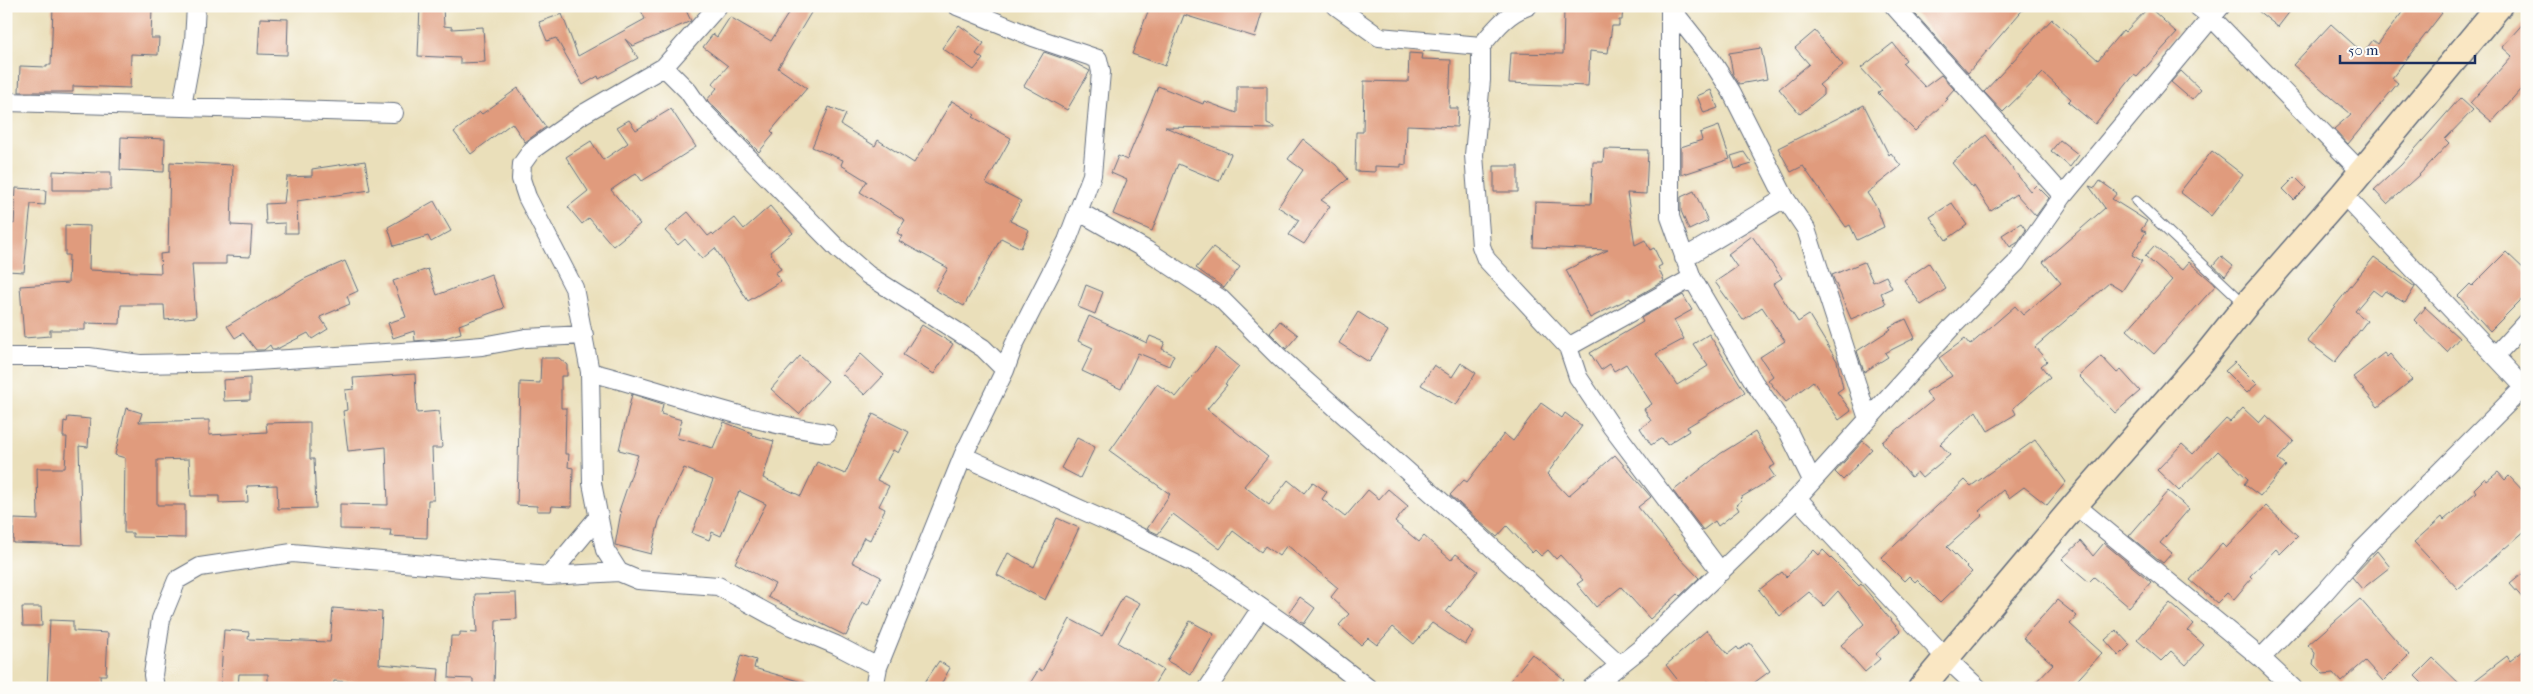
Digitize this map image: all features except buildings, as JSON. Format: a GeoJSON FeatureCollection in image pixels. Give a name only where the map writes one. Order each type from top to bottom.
{"type":"FeatureCollection","features":[{"type":"Feature","properties":{"kind":"main road"},"geometry":{"type":"LineString","coordinates":[[1921,688],[2075,505],[2202,360],[2246,305],[2343,194],[2500,6]]}},
{"type":"Feature","properties":{"kind":"street"},"geometry":{"type":"LineString","coordinates":[[182,106],[194,41],[196,6]]}},
{"type":"Feature","properties":{"kind":"street"},"geometry":{"type":"LineString","coordinates":[[619,572],[605,550],[592,483],[590,372],[574,288],[527,197],[521,179],[522,164],[532,150],[583,114],[664,67],[718,6]]}},
{"type":"Feature","properties":{"kind":"street"},"geometry":{"type":"LineString","coordinates":[[874,688],[878,667],[963,456],[1005,370],[1014,346],[1066,241],[1092,175],[1101,72],[1098,59],[1033,37],[957,6]]}},
{"type":"Feature","properties":{"kind":"street"},"geometry":{"type":"LineString","coordinates":[[1336,6],[1379,37],[1481,46]]}},
{"type":"Feature","properties":{"kind":"street"},"geometry":{"type":"LineString","coordinates":[[1528,6],[1519,9],[1502,21],[1481,46],[1482,80],[1474,155],[1481,246],[1486,259],[1568,347],[1578,377],[1611,426],[1722,572]]}},
{"type":"Feature","properties":{"kind":"street"},"geometry":{"type":"LineString","coordinates":[[1670,6],[1708,55],[1731,91],[1785,198],[1806,229],[1868,419]]}},
{"type":"Feature","properties":{"kind":"street"},"geometry":{"type":"LineString","coordinates":[[1670,6],[1668,172],[1670,217],[1692,278],[1755,384],[1788,431],[1812,480]]}},
{"type":"Feature","properties":{"kind":"street"},"geometry":{"type":"LineString","coordinates":[[1894,6],[2062,196]]}},
{"type":"Feature","properties":{"kind":"street"},"geometry":{"type":"LineString","coordinates":[[2197,6],[2216,12],[2361,172]]}},
{"type":"Feature","properties":{"kind":"street"},"geometry":{"type":"LineString","coordinates":[[1591,688],[1640,649],[1797,498],[1950,329],[2016,263],[2062,196],[2216,12]]}},
{"type":"Feature","properties":{"kind":"street"},"geometry":{"type":"LineString","coordinates":[[664,67],[688,91],[699,107],[838,249],[868,275],[983,348],[1005,370]]}},
{"type":"Feature","properties":{"kind":"street"},"geometry":{"type":"LineString","coordinates":[[6,102],[394,112]]}},
{"type":"Feature","properties":{"kind":"street"},"geometry":{"type":"LineString","coordinates":[[2260,658],[2324,594],[2362,550],[2526,388],[2343,194]]}},
{"type":"Feature","properties":{"kind":"street"},"geometry":{"type":"LineString","coordinates":[[1684,258],[1785,198]]}},
{"type":"Feature","properties":{"kind":"street"},"geometry":{"type":"LineString","coordinates":[[1078,211],[1148,251],[1221,299],[1279,357],[1462,520],[1620,665]]}},
{"type":"Feature","properties":{"kind":"street"},"geometry":{"type":"LineString","coordinates":[[1568,347],[1692,278]]}},
{"type":"Feature","properties":{"kind":"street"},"geometry":{"type":"LineString","coordinates":[[2495,356],[2527,321]]}},
{"type":"Feature","properties":{"kind":"street"},"geometry":{"type":"LineString","coordinates":[[6,358],[89,356],[140,364],[241,362],[434,350],[482,346],[526,338],[584,335]]}},
{"type":"Feature","properties":{"kind":"street"},"geometry":{"type":"LineString","coordinates":[[590,372],[652,387],[746,417],[827,432]]}},
{"type":"Feature","properties":{"kind":"street"},"geometry":{"type":"LineString","coordinates":[[963,456],[1116,525],[1207,570],[1296,632],[1368,688]]}},
{"type":"Feature","properties":{"kind":"street"},"geometry":{"type":"LineString","coordinates":[[1797,498],[1946,658],[1978,688]]}},
{"type":"Feature","properties":{"kind":"street"},"geometry":{"type":"LineString","coordinates":[[2075,505],[2260,658],[2293,688]]}},
{"type":"Feature","properties":{"kind":"street"},"geometry":{"type":"LineString","coordinates":[[549,576],[577,545],[599,516]]}},
{"type":"Feature","properties":{"kind":"street"},"geometry":{"type":"LineString","coordinates":[[155,688],[153,675],[161,618],[177,580],[200,567],[292,553],[549,576],[619,572],[638,580],[718,586],[791,626],[836,645],[878,667]]}},
{"type":"Feature","properties":{"kind":"street"},"geometry":{"type":"LineString","coordinates":[[1208,688],[1261,608]]}},
{"type":"Feature","properties":{"kind":"lane"},"geometry":{"type":"LineString","coordinates":[[2136,201],[2246,305]]}}]}
